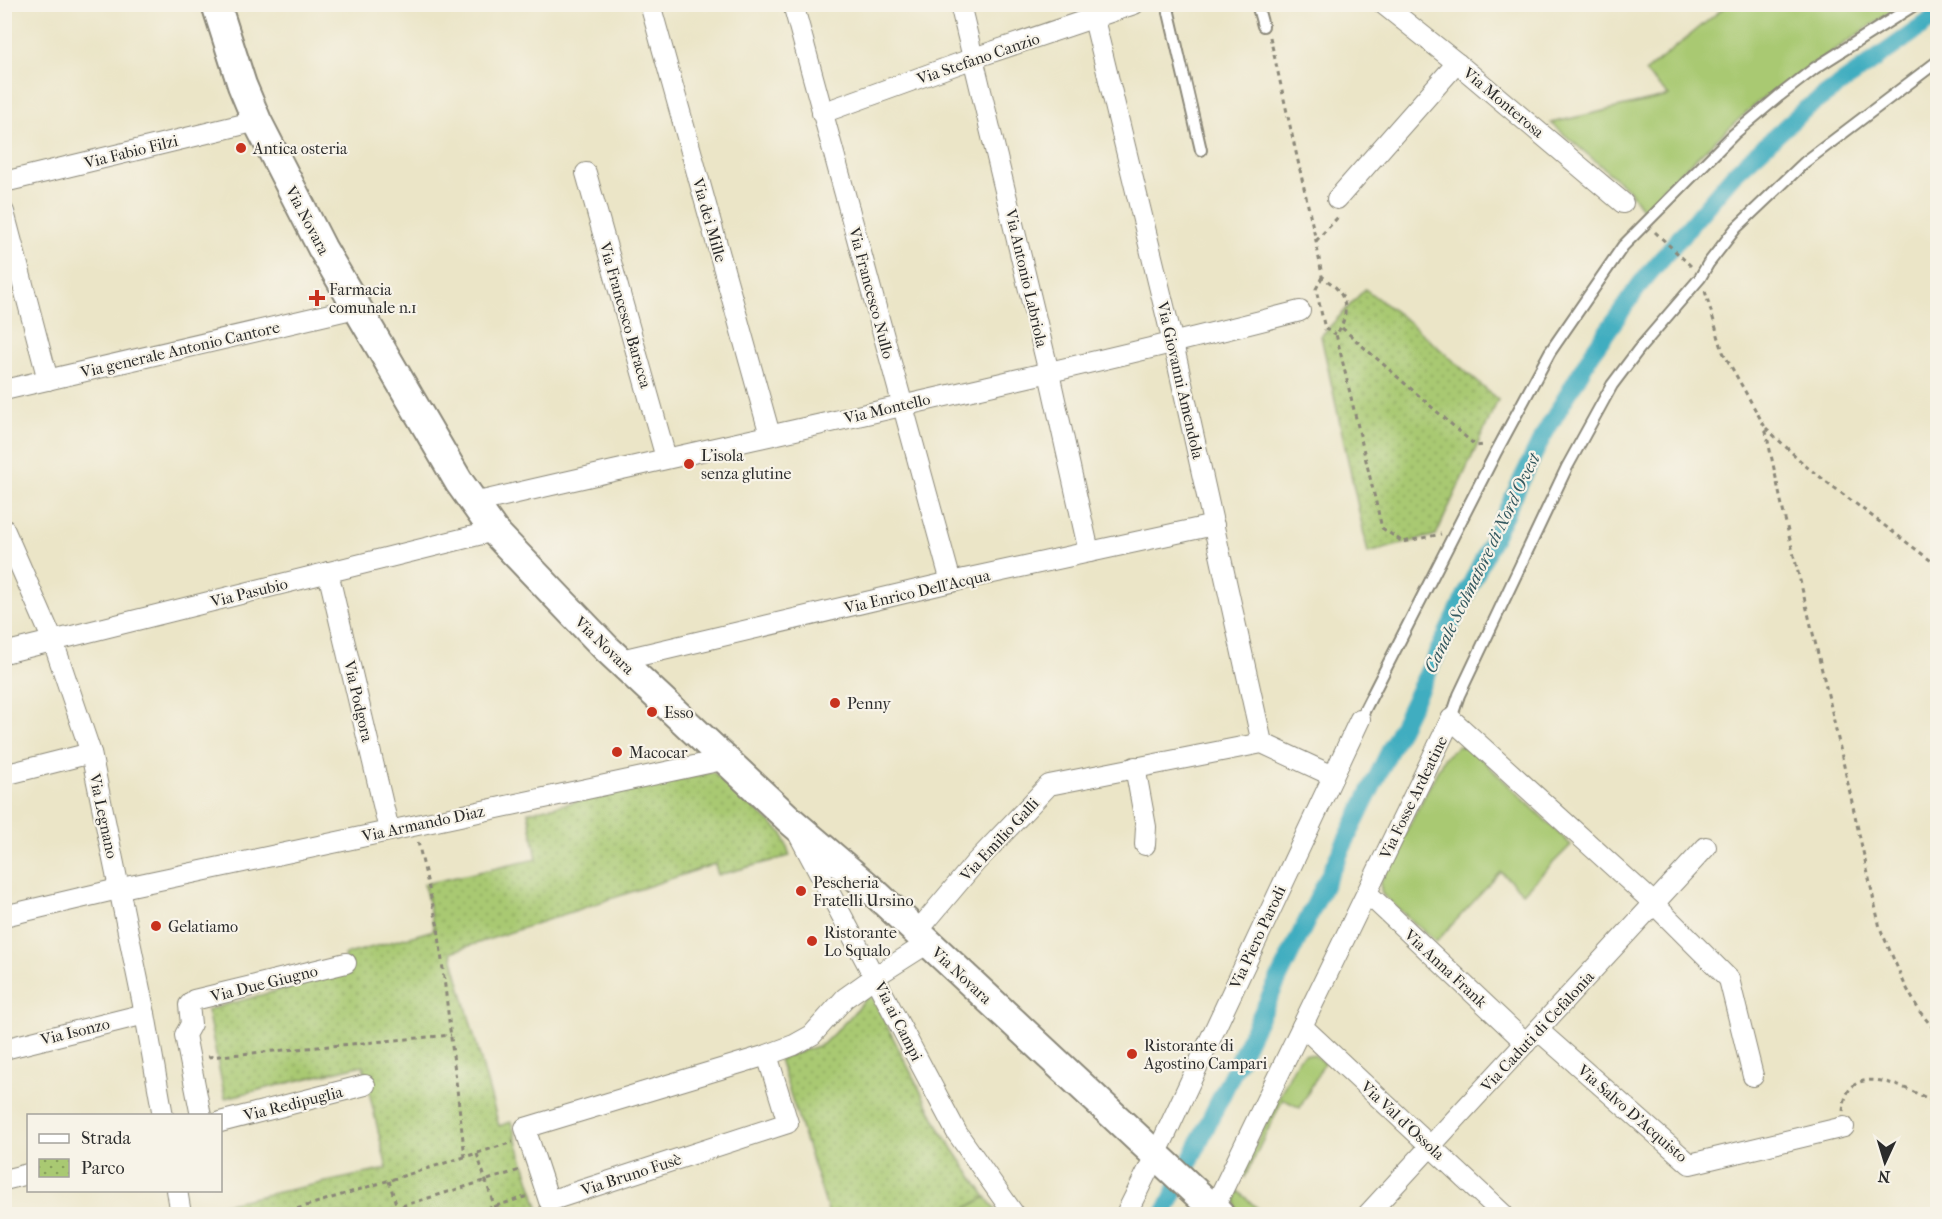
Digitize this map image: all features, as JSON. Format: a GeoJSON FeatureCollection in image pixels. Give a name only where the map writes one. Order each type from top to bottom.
{"type":"FeatureCollection","features":[{"type":"Feature","properties":{"kind":"street","name":"Via Novara"},"geometry":{"type":"LineString","coordinates":[[216,4],[242,85],[257,120],[322,248],[474,503],[494,531],[621,660],[792,822],[874,892],[1212,1210]]}},
{"type":"Feature","properties":{"kind":"street","name":"Via dei Mille"},"geometry":{"type":"LineString","coordinates":[[650,4],[770,435]]}},
{"type":"Feature","properties":{"kind":"street","name":"Via Francesco Nullo"},"geometry":{"type":"LineString","coordinates":[[793,4],[951,582]]}},
{"type":"Feature","properties":{"kind":"street","name":"Via Antonio Labriola"},"geometry":{"type":"LineString","coordinates":[[960,4],[1049,373],[1089,552]]}},
{"type":"Feature","properties":{"kind":"street","name":"Via Stefano Canzio"},"geometry":{"type":"LineString","coordinates":[[822,113],[1134,4]]}},
{"type":"Feature","properties":{"kind":"street","name":"Via Monterosa"},"geometry":{"type":"LineString","coordinates":[[1383,4],[1457,63],[1623,203]]}},
{"type":"Feature","properties":{"kind":"street","name":"Via Giovanni Amendola"},"geometry":{"type":"LineString","coordinates":[[1094,19],[1173,343],[1262,743]]}},
{"type":"Feature","properties":{"kind":"street"},"geometry":{"type":"LineString","coordinates":[[1337,199],[1457,63]]}},
{"type":"Feature","properties":{"kind":"street","name":"Via Fabio Filzi"},"geometry":{"type":"LineString","coordinates":[[4,182],[257,120]]}},
{"type":"Feature","properties":{"kind":"street","name":"Via Francesco Baracca"},"geometry":{"type":"LineString","coordinates":[[586,172],[666,458]]}},
{"type":"Feature","properties":{"kind":"street"},"geometry":{"type":"LineString","coordinates":[[4,212],[48,380]]}},
{"type":"Feature","properties":{"kind":"street","name":"Via generale Antonio Cantore"},"geometry":{"type":"LineString","coordinates":[[4,390],[356,308]]}},
{"type":"Feature","properties":{"kind":"street","name":"Via Montello"},"geometry":{"type":"LineString","coordinates":[[474,503],[903,404],[1049,373],[1300,311]]}},
{"type":"Feature","properties":{"kind":"street","name":"Via Enrico Dell'Acqua"},"geometry":{"type":"LineString","coordinates":[[621,660],[951,582],[1214,525]]}},
{"type":"Feature","properties":{"kind":"street","name":"Via Legnano"},"geometry":{"type":"LineString","coordinates":[[4,529],[53,641],[91,753],[145,1014],[163,1114]]}},
{"type":"Feature","properties":{"kind":"street","name":"Via Pasubio"},"geometry":{"type":"LineString","coordinates":[[4,653],[494,531]]}},
{"type":"Feature","properties":{"kind":"street","name":"Via Podgora"},"geometry":{"type":"LineString","coordinates":[[328,572],[389,830]]}},
{"type":"Feature","properties":{"kind":"street","name":"Via Piero Parodi"},"geometry":{"type":"LineString","coordinates":[[1157,1158],[1360,719]]}},
{"type":"Feature","properties":{"kind":"street","name":"Via Fosse Ardeatine"},"geometry":{"type":"LineString","coordinates":[[1212,1210],[1451,719],[1654,904],[1729,979],[1753,1076]]}},
{"type":"Feature","properties":{"kind":"street"},"geometry":{"type":"LineString","coordinates":[[1262,743],[1333,776]]}},
{"type":"Feature","properties":{"kind":"street","name":"Via Emilio Galli"},"geometry":{"type":"LineString","coordinates":[[922,938],[975,863],[1049,785],[1262,743]]}},
{"type":"Feature","properties":{"kind":"street"},"geometry":{"type":"LineString","coordinates":[[4,775],[91,753]]}},
{"type":"Feature","properties":{"kind":"street","name":"Via Armando Diaz"},"geometry":{"type":"LineString","coordinates":[[4,916],[389,830],[726,759]]}},
{"type":"Feature","properties":{"kind":"street"},"geometry":{"type":"LineString","coordinates":[[1135,767],[1146,827],[1145,845]]}},
{"type":"Feature","properties":{"kind":"street","name":"Via ai Campi"},"geometry":{"type":"LineString","coordinates":[[792,822],[876,976],[957,1133],[1014,1215]]}},
{"type":"Feature","properties":{"kind":"street","name":"Via Caduti di Cefalonia"},"geometry":{"type":"LineString","coordinates":[[1368,1215],[1707,847]]}},
{"type":"Feature","properties":{"kind":"street","name":"Via Anna Frank"},"geometry":{"type":"LineString","coordinates":[[1366,893],[1532,1037]]}},
{"type":"Feature","properties":{"kind":"street"},"geometry":{"type":"LineString","coordinates":[[546,1191],[525,1128],[794,1045],[812,1035],[845,998],[922,938]]}},
{"type":"Feature","properties":{"kind":"street","name":"Via Due Giugno"},"geometry":{"type":"LineString","coordinates":[[201,1114],[185,1035],[191,1024],[189,1005],[194,1000],[346,963]]}},
{"type":"Feature","properties":{"kind":"street","name":"Via Isonzo"},"geometry":{"type":"LineString","coordinates":[[4,1049],[145,1014]]}},
{"type":"Feature","properties":{"kind":"street","name":"Via Val d'Ossola"},"geometry":{"type":"LineString","coordinates":[[1302,1026],[1503,1215]]}},
{"type":"Feature","properties":{"kind":"street","name":"Via Salvo D'Acquisto"},"geometry":{"type":"LineString","coordinates":[[1532,1037],[1690,1164],[1844,1127]]}},
{"type":"Feature","properties":{"kind":"street","name":"Via Bruno Fusè"},"geometry":{"type":"LineString","coordinates":[[546,1191],[549,1201],[788,1123],[767,1055]]}},
{"type":"Feature","properties":{"kind":"street","name":"Via Redipuglia"},"geometry":{"type":"LineString","coordinates":[[222,1121],[365,1085]]}},
{"type":"Feature","properties":{"kind":"street"},"geometry":{"type":"LineString","coordinates":[[1126,1215],[1157,1158]]}},
{"type":"Feature","properties":{"kind":"street"},"geometry":{"type":"LineString","coordinates":[[4,1180],[27,1174]]}},
{"type":"Feature","properties":{"kind":"street"},"geometry":{"type":"LineString","coordinates":[[177,1192],[181,1215]]}},
{"type":"Feature","properties":{"kind":"lane"},"geometry":{"type":"LineString","coordinates":[[1167,4],[1201,150]]}},
{"type":"Feature","properties":{"kind":"lane"},"geometry":{"type":"LineString","coordinates":[[1257,4],[1263,26]]}},
{"type":"Feature","properties":{"kind":"lane"},"geometry":{"type":"LineString","coordinates":[[1360,719],[1495,454],[1550,352],[1623,246],[1734,134],[1796,82],[1916,4]]}},
{"type":"Feature","properties":{"kind":"lane"},"geometry":{"type":"LineString","coordinates":[[1451,719],[1459,694],[1567,467],[1612,386],[1639,349],[1700,278],[1736,228],[1805,162],[1938,61]]}},
{"type":"Feature","properties":{"kind":"path"},"geometry":{"type":"LineString","coordinates":[[1263,26],[1268,31],[1316,241],[1322,276],[1316,289],[1325,329],[1336,334]]}},
{"type":"Feature","properties":{"kind":"path"},"geometry":{"type":"LineString","coordinates":[[1316,241],[1344,209],[1337,199]]}},
{"type":"Feature","properties":{"kind":"path"},"geometry":{"type":"LineString","coordinates":[[1645,223],[1692,267],[1700,278],[1723,352],[1765,427],[1784,515],[1833,714],[1880,928],[1905,985],[1920,1012],[1938,1034]]}},
{"type":"Feature","properties":{"kind":"path"},"geometry":{"type":"LineString","coordinates":[[1322,276],[1336,287],[1345,305],[1342,327],[1336,334]]}},
{"type":"Feature","properties":{"kind":"path"},"geometry":{"type":"LineString","coordinates":[[1342,327],[1476,446],[1484,445],[1495,454]]}},
{"type":"Feature","properties":{"kind":"path"},"geometry":{"type":"LineString","coordinates":[[1336,334],[1382,528],[1403,543],[1446,532],[1453,537]]}},
{"type":"Feature","properties":{"kind":"path"},"geometry":{"type":"LineString","coordinates":[[1765,427],[1807,467],[1938,566]]}},
{"type":"Feature","properties":{"kind":"path"},"geometry":{"type":"LineString","coordinates":[[415,825],[438,927],[465,1157]]}},
{"type":"Feature","properties":{"kind":"path"},"geometry":{"type":"LineString","coordinates":[[190,1059],[451,1035]]}},
{"type":"Feature","properties":{"kind":"path"},"geometry":{"type":"LineString","coordinates":[[1844,1127],[1842,1112],[1845,1097],[1857,1083],[1866,1080],[1892,1084],[1938,1103]]}},
{"type":"Feature","properties":{"kind":"path"},"geometry":{"type":"LineString","coordinates":[[280,1215],[528,1137]]}},
{"type":"Feature","properties":{"kind":"path"},"geometry":{"type":"LineString","coordinates":[[477,1154],[497,1215]]}},
{"type":"Feature","properties":{"kind":"path"},"geometry":{"type":"LineString","coordinates":[[376,1215],[537,1165]]}},
{"type":"Feature","properties":{"kind":"path"},"geometry":{"type":"LineString","coordinates":[[389,1181],[399,1215]]}},
{"type":"Feature","properties":{"kind":"path"},"geometry":{"type":"LineString","coordinates":[[470,1215],[546,1191]]}},
{"type":"Feature","properties":{"kind":"green space"},"geometry":{"type":"Polygon","coordinates":[[[1727,5],[1901,5],[1758,102],[1662,189],[1645,213],[1630,191],[1551,123],[1669,96],[1645,72],[1727,5]]]}},
{"type":"Feature","properties":{"kind":"green space"},"geometry":{"type":"Polygon","coordinates":[[[1365,289],[1409,322],[1498,400],[1436,535],[1368,553],[1321,336],[1365,289]]]}},
{"type":"Feature","properties":{"kind":"green space"},"geometry":{"type":"Polygon","coordinates":[[[1458,746],[1471,749],[1571,845],[1523,893],[1501,872],[1436,942],[1382,894],[1380,883],[1444,758],[1458,746]]]}},
{"type":"Feature","properties":{"kind":"green space"},"geometry":{"type":"Polygon","coordinates":[[[713,772],[783,834],[790,856],[718,875],[715,864],[451,952],[499,1126],[511,1122],[540,1213],[205,1214],[204,1208],[387,1169],[363,1065],[225,1098],[207,1010],[348,971],[344,955],[434,930],[424,884],[537,859],[528,812],[713,772]]]}},
{"type":"Feature","properties":{"kind":"green space"},"geometry":{"type":"Polygon","coordinates":[[[870,993],[942,1133],[986,1197],[955,1214],[829,1214],[779,1059],[823,1044],[870,993]]]}},
{"type":"Feature","properties":{"kind":"green space"},"geometry":{"type":"Polygon","coordinates":[[[1305,1054],[1314,1055],[1324,1063],[1300,1108],[1283,1099],[1245,1177],[1243,1169],[1298,1059],[1305,1054]]]}},
{"type":"Feature","properties":{"kind":"green space"},"geometry":{"type":"Polygon","coordinates":[[[1238,1191],[1264,1214],[1240,1214],[1236,1203],[1238,1191]]]}},
{"type":"Feature","properties":{"kind":"green space"},"geometry":{"type":"Polygon","coordinates":[[[986,1197],[998,1214],[955,1214],[986,1197]]]}},
{"type":"Feature","properties":{"kind":"waterway","name":"Canale Scolmatore di Nord Ovest"},"geometry":{"type":"LineString","coordinates":[[1164,1214],[1542,438],[1592,353],[1641,283],[1734,174],[1804,110],[1938,15]]}},
{"type":"Feature","properties":{"kind":"place","name":"Antica osteria"},"geometry":{"type":"Point","coordinates":[241,148]}},
{"type":"Feature","properties":{"kind":"place","name":"Farmacia comunale n.1"},"geometry":{"type":"Point","coordinates":[317,298]}},
{"type":"Feature","properties":{"kind":"place","name":"L'isola senza glutine"},"geometry":{"type":"Point","coordinates":[689,464]}},
{"type":"Feature","properties":{"kind":"place","name":"Penny"},"geometry":{"type":"Point","coordinates":[835,703]}},
{"type":"Feature","properties":{"kind":"place","name":"Esso"},"geometry":{"type":"Point","coordinates":[652,712]}},
{"type":"Feature","properties":{"kind":"place","name":"Macocar"},"geometry":{"type":"Point","coordinates":[617,752]}},
{"type":"Feature","properties":{"kind":"place","name":"Pescheria Fratelli Ursino"},"geometry":{"type":"Point","coordinates":[801,891]}},
{"type":"Feature","properties":{"kind":"place","name":"Gelatiamo"},"geometry":{"type":"Point","coordinates":[156,926]}},
{"type":"Feature","properties":{"kind":"place","name":"Ristorante Lo Squalo"},"geometry":{"type":"Point","coordinates":[812,941]}},
{"type":"Feature","properties":{"kind":"place","name":"Ristorante di Agostino Campari"},"geometry":{"type":"Point","coordinates":[1132,1054]}}]}
